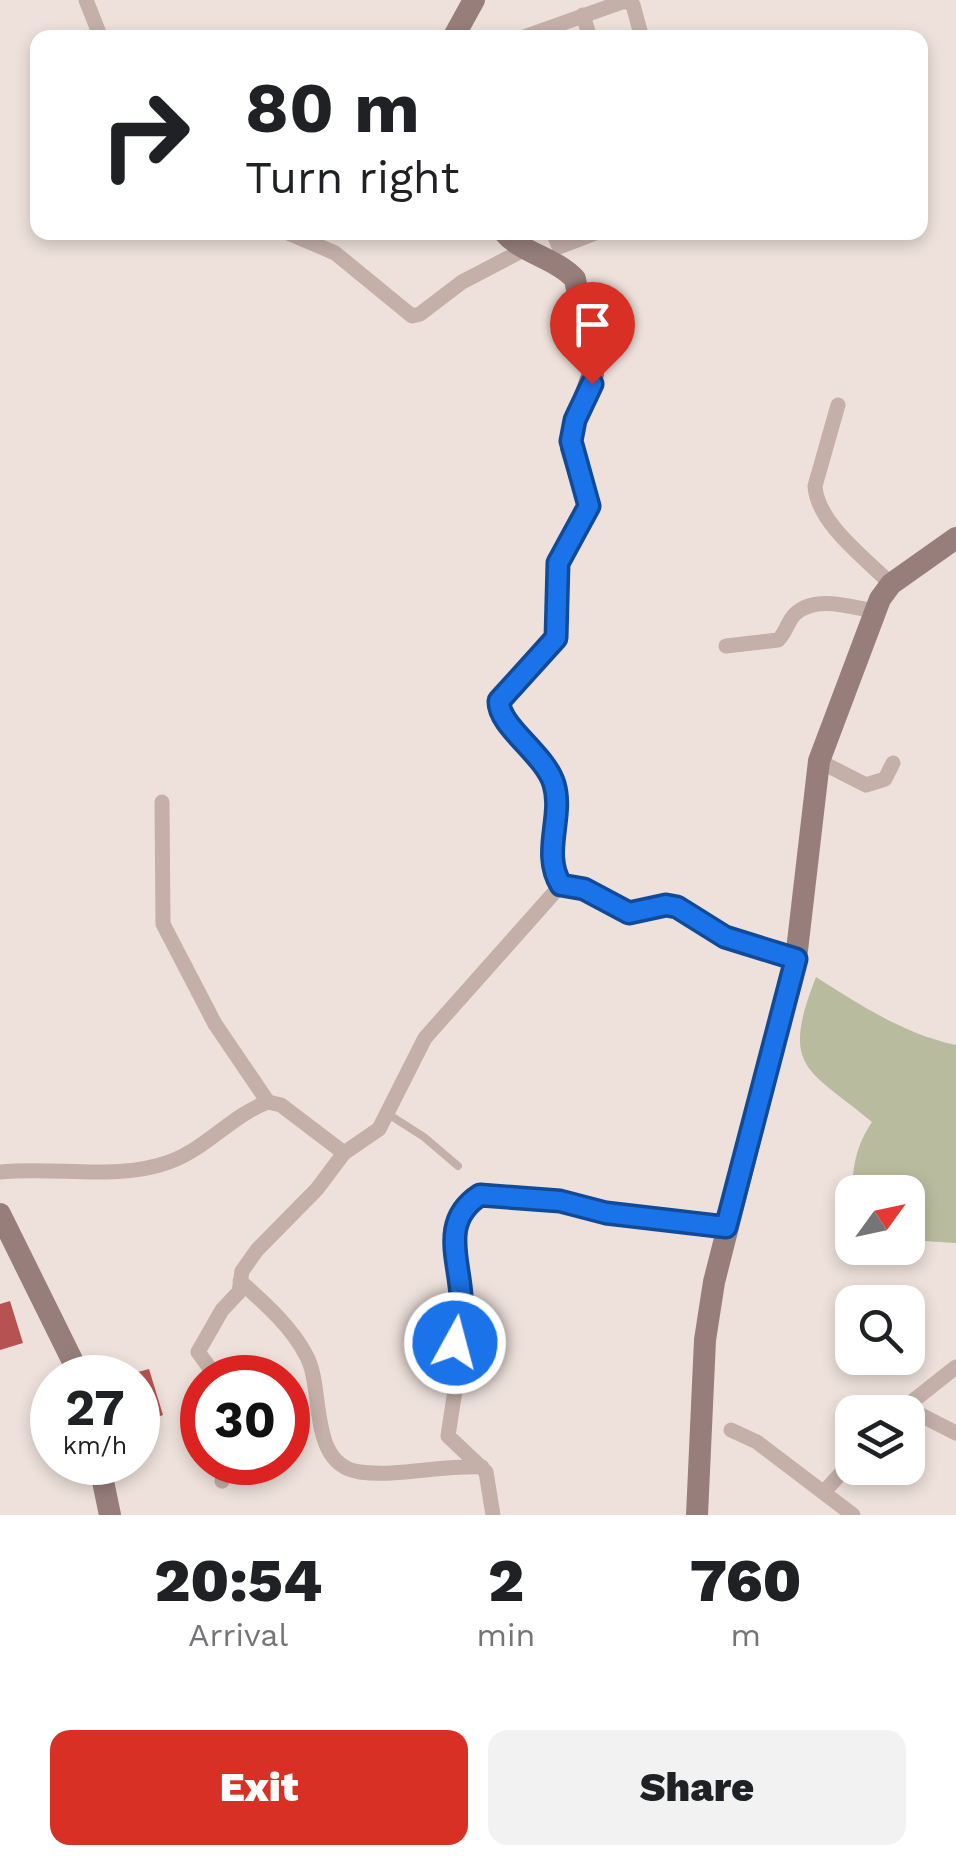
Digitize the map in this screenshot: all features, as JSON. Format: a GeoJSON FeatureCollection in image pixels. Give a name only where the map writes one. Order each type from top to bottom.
{"type":"FeatureCollection","features":[{"type":"Feature","properties":{"kind":"street"},"geometry":{"type":"LineString","coordinates":[[86,0],[98,30]]}},
{"type":"Feature","properties":{"kind":"street"},"geometry":{"type":"LineString","coordinates":[[458,30],[474,0]]}},
{"type":"Feature","properties":{"kind":"street"},"geometry":{"type":"LineString","coordinates":[[545,30],[630,2],[639,30]]}},
{"type":"Feature","properties":{"kind":"street"},"geometry":{"type":"LineString","coordinates":[[582,15],[587,30]]}},
{"type":"Feature","properties":{"kind":"street"},"geometry":{"type":"LineString","coordinates":[[305,240],[334,252],[412,316],[476,274],[528,247]]}},
{"type":"Feature","properties":{"kind":"street"},"geometry":{"type":"LineString","coordinates":[[510,240],[528,247],[575,279],[593,374],[571,441],[589,506],[558,563],[556,638],[499,701],[502,716],[542,759],[554,783],[552,850],[561,885]]}},
{"type":"Feature","properties":{"kind":"street"},"geometry":{"type":"LineString","coordinates":[[556,240],[558,247],[577,240]]}},
{"type":"Feature","properties":{"kind":"street"},"geometry":{"type":"LineString","coordinates":[[838,405],[815,486],[816,499],[848,540],[891,584]]}},
{"type":"Feature","properties":{"kind":"street"},"geometry":{"type":"LineString","coordinates":[[697,1515],[705,1340],[726,1227],[796,959],[819,762],[874,611],[891,584],[956,538]]}},
{"type":"Feature","properties":{"kind":"street"},"geometry":{"type":"LineString","coordinates":[[726,646],[778,640],[793,616],[812,605],[832,603],[874,611]]}},
{"type":"Feature","properties":{"kind":"street"},"geometry":{"type":"LineString","coordinates":[[819,762],[866,785],[885,779],[894,763]]}},
{"type":"Feature","properties":{"kind":"street"},"geometry":{"type":"LineString","coordinates":[[162,802],[163,924],[215,1024],[268,1102],[281,1105],[344,1153]]}},
{"type":"Feature","properties":{"kind":"street"},"geometry":{"type":"LineString","coordinates":[[561,885],[584,889],[629,913],[666,905],[677,907],[725,937],[796,959]]}},
{"type":"Feature","properties":{"kind":"street"},"geometry":{"type":"LineString","coordinates":[[200,1355],[198,1352],[222,1310],[239,1292],[242,1271],[257,1250],[316,1189],[344,1153],[379,1129],[425,1038],[561,885]]}},
{"type":"Feature","properties":{"kind":"street"},"geometry":{"type":"LineString","coordinates":[[0,1172],[36,1168],[142,1170],[199,1149],[268,1102]]}},
{"type":"Feature","properties":{"kind":"street"},"geometry":{"type":"LineString","coordinates":[[493,1515],[482,1467],[448,1436],[455,1390],[454,1334],[461,1297],[452,1244],[461,1217],[474,1199],[488,1194],[560,1201],[606,1213],[726,1227]]}},
{"type":"Feature","properties":{"kind":"street"},"geometry":{"type":"LineString","coordinates":[[0,1214],[70,1355]]}},
{"type":"Feature","properties":{"kind":"street"},"geometry":{"type":"LineString","coordinates":[[240,1281],[270,1308],[306,1353],[327,1444],[343,1466],[362,1473],[482,1467]]}},
{"type":"Feature","properties":{"kind":"street"},"geometry":{"type":"LineString","coordinates":[[921,1395],[956,1368]]}},
{"type":"Feature","properties":{"kind":"street"},"geometry":{"type":"LineString","coordinates":[[925,1420],[956,1433]]}},
{"type":"Feature","properties":{"kind":"street"},"geometry":{"type":"LineString","coordinates":[[731,1430],[758,1442],[853,1515]]}},
{"type":"Feature","properties":{"kind":"street"},"geometry":{"type":"LineString","coordinates":[[824,1492],[835,1480]]}},
{"type":"Feature","properties":{"kind":"street"},"geometry":{"type":"LineString","coordinates":[[103,1485],[110,1515]]}},
{"type":"Feature","properties":{"kind":"lane"},"geometry":{"type":"LineString","coordinates":[[388,1114],[424,1137],[458,1166]]}},
{"type":"Feature","properties":{"kind":"green space"},"geometry":{"type":"Polygon","coordinates":[[[816,977],[900,1026],[956,1045],[956,1243],[925,1241],[925,1175],[853,1175],[857,1152],[872,1122],[816,1077],[806,1064],[800,1031],[816,977]]]}},
{"type":"Feature","properties":{"kind":"building"},"geometry":{"type":"Polygon","coordinates":[[[10,1301],[23,1343],[0,1350],[0,1304],[10,1301]]]}},
{"type":"Feature","properties":{"kind":"route"},"geometry":{"type":"LineString","coordinates":[[455,1343],[461,1297],[452,1244],[461,1217],[480,1195],[560,1201],[606,1213],[726,1227],[796,959],[725,937],[677,907],[666,905],[623,912],[584,889],[561,885],[556,877],[551,838],[554,783],[542,759],[502,716],[499,701],[556,638],[558,563],[589,506],[571,441],[575,420],[592,384]]}}]}
